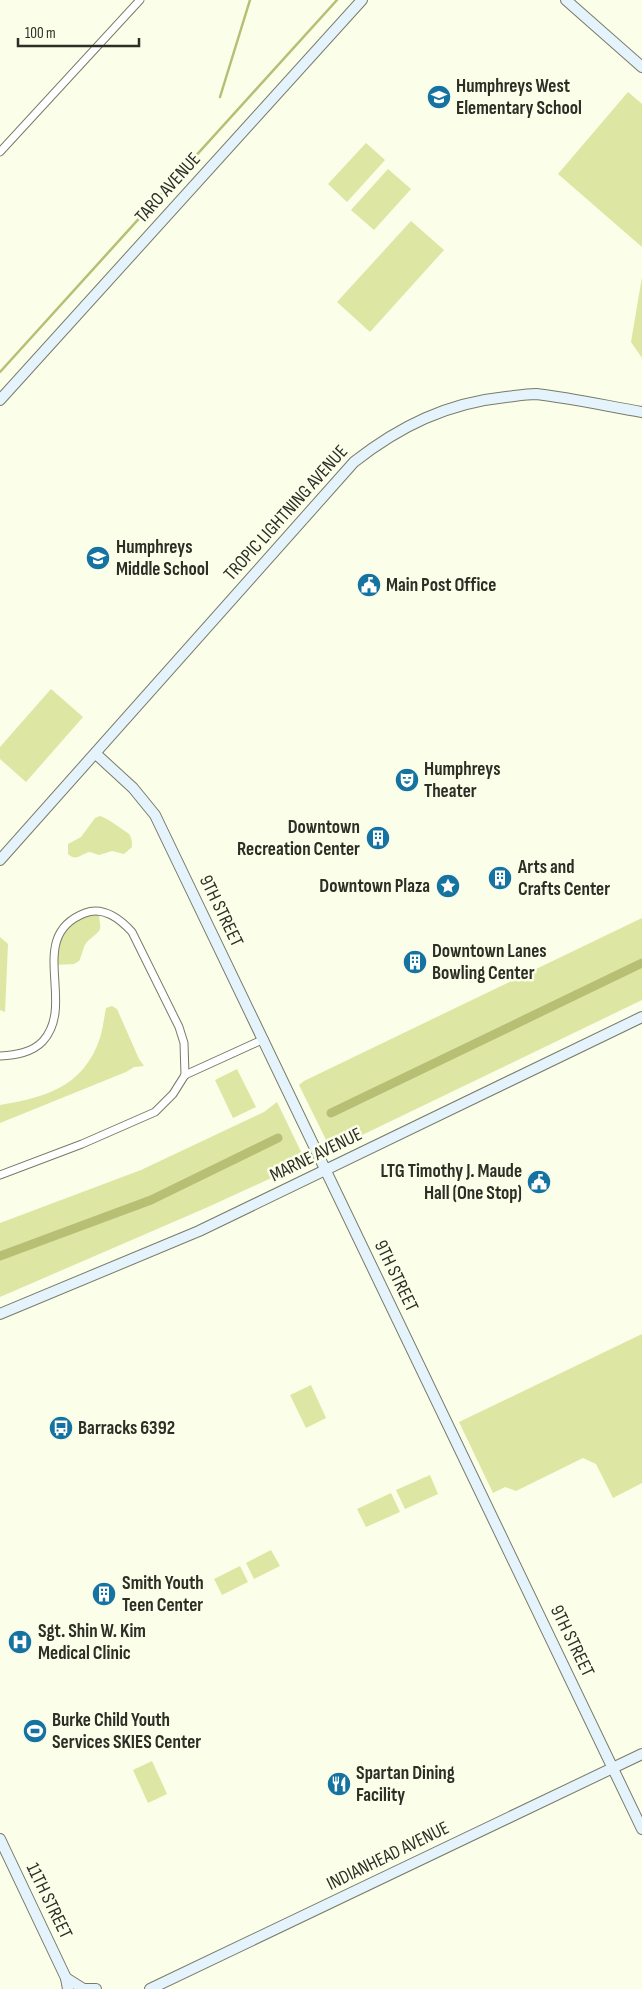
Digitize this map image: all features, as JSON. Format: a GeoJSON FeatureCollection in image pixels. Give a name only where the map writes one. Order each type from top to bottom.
{"type":"FeatureCollection","features":[{"type":"Feature","properties":{"kind":"street"},"geometry":{"type":"LineString","coordinates":[[0,152],[140,0]]}},
{"type":"Feature","properties":{"kind":"street","name":"TARO AVENUE"},"geometry":{"type":"LineString","coordinates":[[0,400],[362,0]]}},
{"type":"Feature","properties":{"kind":"street"},"geometry":{"type":"LineString","coordinates":[[566,0],[642,67]]}},
{"type":"Feature","properties":{"kind":"street","name":"TROPIC LIGHTNING AVENUE"},"geometry":{"type":"LineString","coordinates":[[0,860],[96,754],[320,499],[354,462],[383,439],[429,415],[464,403],[534,394],[642,412]]}},
{"type":"Feature","properties":{"kind":"street","name":"9TH STREET"},"geometry":{"type":"LineString","coordinates":[[96,754],[133,788],[155,814],[642,1828]]}},
{"type":"Feature","properties":{"kind":"street"},"geometry":{"type":"LineString","coordinates":[[0,1056],[24,1052],[43,1042],[55,1014],[54,965],[57,938],[68,922],[88,912],[98,911],[110,914],[121,920],[132,932],[179,1027],[184,1043],[185,1075]]}},
{"type":"Feature","properties":{"kind":"street","name":"MARNE AVENUE"},"geometry":{"type":"LineString","coordinates":[[0,1314],[199,1231],[642,1017]]}},
{"type":"Feature","properties":{"kind":"street"},"geometry":{"type":"LineString","coordinates":[[0,1175],[155,1112],[173,1094],[185,1075],[264,1040]]}},
{"type":"Feature","properties":{"kind":"street","name":"INDIANHEAD AVENUE"},"geometry":{"type":"LineString","coordinates":[[150,1989],[642,1754]]}},
{"type":"Feature","properties":{"kind":"street","name":"11TH STREET"},"geometry":{"type":"LineString","coordinates":[[0,1839],[66,1978],[68,1989]]}},
{"type":"Feature","properties":{"kind":"street"},"geometry":{"type":"LineString","coordinates":[[66,1978],[81,1989],[96,1989]]}},
{"type":"Feature","properties":{"kind":"green space"},"geometry":{"type":"Polygon","coordinates":[[[628,92],[642,104],[642,247],[558,174],[628,92]]]}},
{"type":"Feature","properties":{"kind":"green space"},"geometry":{"type":"Polygon","coordinates":[[[366,143],[385,160],[347,202],[328,184],[366,143]]]}},
{"type":"Feature","properties":{"kind":"green space"},"geometry":{"type":"Polygon","coordinates":[[[388,169],[411,189],[374,230],[351,210],[388,169]]]}},
{"type":"Feature","properties":{"kind":"green space"},"geometry":{"type":"Polygon","coordinates":[[[411,221],[444,250],[370,332],[337,302],[411,221]]]}},
{"type":"Feature","properties":{"kind":"green space"},"geometry":{"type":"Polygon","coordinates":[[[642,277],[642,358],[631,342],[642,277]]]}},
{"type":"Feature","properties":{"kind":"green space"},"geometry":{"type":"Polygon","coordinates":[[[51,689],[83,717],[26,782],[0,759],[0,747],[51,689]]]}},
{"type":"Feature","properties":{"kind":"green space"},"geometry":{"type":"Polygon","coordinates":[[[100,816],[129,834],[132,847],[124,854],[112,851],[99,855],[90,852],[74,857],[68,854],[68,844],[81,837],[95,818],[100,816]]]}},
{"type":"Feature","properties":{"kind":"green space"},"geometry":{"type":"Polygon","coordinates":[[[98,911],[100,930],[86,944],[79,961],[74,964],[54,965],[55,947],[68,922],[98,911]]]}},
{"type":"Feature","properties":{"kind":"green space"},"geometry":{"type":"Polygon","coordinates":[[[642,918],[642,1000],[331,1150],[299,1085],[304,1081],[642,918]]]}},
{"type":"Feature","properties":{"kind":"green space"},"geometry":{"type":"Polygon","coordinates":[[[0,937],[8,944],[5,1012],[0,1010],[0,937]]]}},
{"type":"Feature","properties":{"kind":"green space"},"geometry":{"type":"Polygon","coordinates":[[[112,1006],[117,1009],[139,1059],[144,1066],[134,1067],[126,1072],[0,1123],[0,1105],[32,1098],[61,1087],[84,1068],[93,1055],[100,1038],[106,1008],[112,1006]]]}},
{"type":"Feature","properties":{"kind":"green space"},"geometry":{"type":"Polygon","coordinates":[[[237,1069],[256,1107],[233,1118],[215,1080],[237,1069]]]}},
{"type":"Feature","properties":{"kind":"green space"},"geometry":{"type":"Polygon","coordinates":[[[277,1102],[306,1162],[208,1207],[0,1297],[0,1223],[141,1170],[264,1112],[277,1102]]]}},
{"type":"Feature","properties":{"kind":"green space"},"geometry":{"type":"Polygon","coordinates":[[[642,1334],[642,1483],[613,1498],[596,1464],[583,1458],[516,1491],[505,1487],[493,1493],[459,1422],[642,1334]]]}},
{"type":"Feature","properties":{"kind":"green space"},"geometry":{"type":"Polygon","coordinates":[[[311,1385],[326,1418],[306,1428],[290,1395],[311,1385]]]}},
{"type":"Feature","properties":{"kind":"green space"},"geometry":{"type":"Polygon","coordinates":[[[430,1475],[438,1494],[405,1509],[396,1490],[430,1475]]]}},
{"type":"Feature","properties":{"kind":"green space"},"geometry":{"type":"Polygon","coordinates":[[[391,1493],[400,1512],[366,1527],[357,1509],[391,1493]]]}},
{"type":"Feature","properties":{"kind":"green space"},"geometry":{"type":"Polygon","coordinates":[[[271,1550],[280,1566],[254,1579],[246,1563],[271,1550]]]}},
{"type":"Feature","properties":{"kind":"green space"},"geometry":{"type":"Polygon","coordinates":[[[240,1566],[248,1582],[222,1595],[214,1579],[240,1566]]]}},
{"type":"Feature","properties":{"kind":"green space"},"geometry":{"type":"Polygon","coordinates":[[[152,1761],[167,1794],[148,1803],[133,1770],[152,1761]]]}},
{"type":"Feature","properties":{"kind":"waterway"},"geometry":{"type":"LineString","coordinates":[[220,97],[250,0]]}},
{"type":"Feature","properties":{"kind":"waterway"},"geometry":{"type":"LineString","coordinates":[[0,372],[337,0]]}},
{"type":"Feature","properties":{"kind":"waterway"},"geometry":{"type":"LineString","coordinates":[[331,1113],[642,963]]}},
{"type":"Feature","properties":{"kind":"waterway"},"geometry":{"type":"LineString","coordinates":[[0,1256],[151,1200],[278,1138]]}},
{"type":"Feature","properties":{"kind":"place","name":"Humphreys West Elementary School"},"geometry":{"type":"Point","coordinates":[439,97]}},
{"type":"Feature","properties":{"kind":"place","name":"Humphreys Middle School"},"geometry":{"type":"Point","coordinates":[98,558]}},
{"type":"Feature","properties":{"kind":"place","name":"Main Post Office"},"geometry":{"type":"Point","coordinates":[369,585]}},
{"type":"Feature","properties":{"kind":"place","name":"Humphreys Theater"},"geometry":{"type":"Point","coordinates":[407,780]}},
{"type":"Feature","properties":{"kind":"place","name":"Downtown Recreation Center"},"geometry":{"type":"Point","coordinates":[378,838]}},
{"type":"Feature","properties":{"kind":"place","name":"Arts and Crafts Center"},"geometry":{"type":"Point","coordinates":[500,878]}},
{"type":"Feature","properties":{"kind":"place","name":"Downtown Plaza"},"geometry":{"type":"Point","coordinates":[448,886]}},
{"type":"Feature","properties":{"kind":"place","name":"Downtown Lanes Bowling Center"},"geometry":{"type":"Point","coordinates":[415,962]}},
{"type":"Feature","properties":{"kind":"place","name":"LTG Timothy J. Maude Hall (One Stop)"},"geometry":{"type":"Point","coordinates":[539,1182]}},
{"type":"Feature","properties":{"kind":"place","name":"Barracks 6392"},"geometry":{"type":"Point","coordinates":[61,1428]}},
{"type":"Feature","properties":{"kind":"place","name":"Smith Youth Teen Center"},"geometry":{"type":"Point","coordinates":[104,1594]}},
{"type":"Feature","properties":{"kind":"place","name":"Sgt. Shin W. Kim Medical Clinic"},"geometry":{"type":"Point","coordinates":[20,1642]}},
{"type":"Feature","properties":{"kind":"place","name":"Burke Child Youth Services SKIES Center"},"geometry":{"type":"Point","coordinates":[35,1731]}},
{"type":"Feature","properties":{"kind":"place","name":"Spartan Dining Facility"},"geometry":{"type":"Point","coordinates":[339,1784]}}]}
